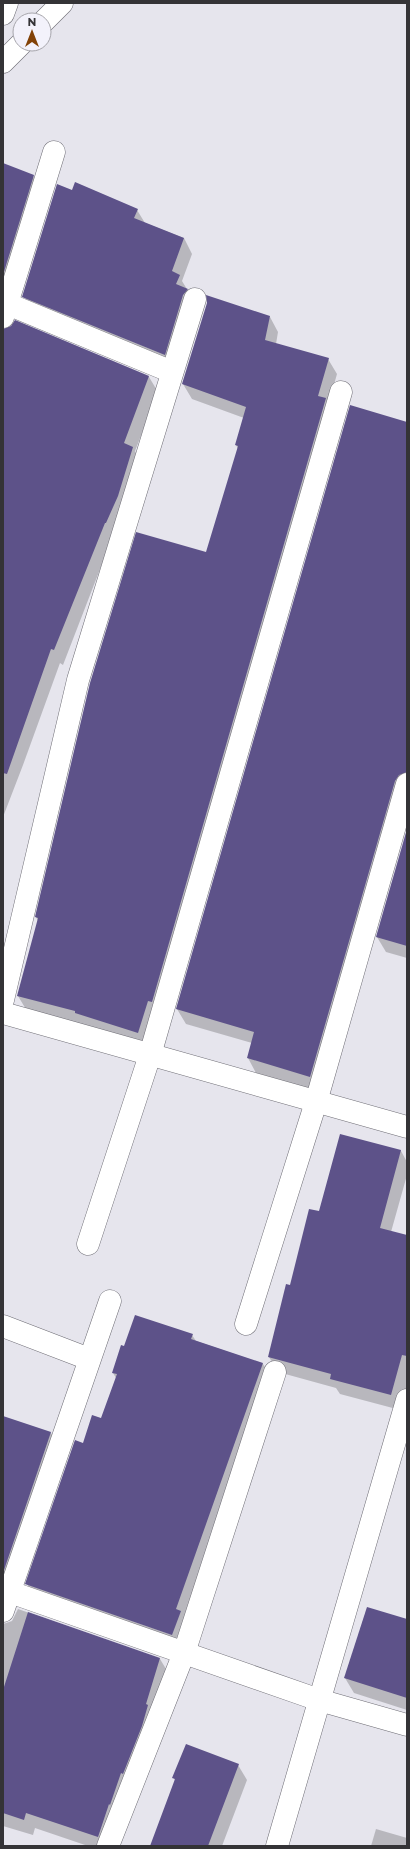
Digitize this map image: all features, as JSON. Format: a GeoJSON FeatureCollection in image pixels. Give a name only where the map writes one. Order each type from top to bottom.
{"type":"FeatureCollection","features":[{"type":"Feature","properties":{"kind":"street"},"geometry":{"type":"LineString","coordinates":[[3,14],[7,3]]}},
{"type":"Feature","properties":{"kind":"street"},"geometry":{"type":"LineString","coordinates":[[52,13],[62,3]]}},
{"type":"Feature","properties":{"kind":"street"},"geometry":{"type":"LineString","coordinates":[[3,62],[13,52]]}},
{"type":"Feature","properties":{"kind":"street"},"geometry":{"type":"LineString","coordinates":[[54,152],[5,308],[172,372]]}},
{"type":"Feature","properties":{"kind":"street"},"geometry":{"type":"LineString","coordinates":[[3,1000],[78,680],[195,299]]}},
{"type":"Feature","properties":{"kind":"street"},"geometry":{"type":"LineString","coordinates":[[88,1244],[150,1055],[342,392]]}},
{"type":"Feature","properties":{"kind":"street"},"geometry":{"type":"LineString","coordinates":[[246,1324],[316,1102],[407,784]]}},
{"type":"Feature","properties":{"kind":"street"},"geometry":{"type":"LineString","coordinates":[[3,1014],[407,1127]]}},
{"type":"Feature","properties":{"kind":"street"},"geometry":{"type":"LineString","coordinates":[[110,1301],[6,1601],[184,1653],[319,1700],[407,1725]]}},
{"type":"Feature","properties":{"kind":"street"},"geometry":{"type":"LineString","coordinates":[[3,1326],[89,1359]]}},
{"type":"Feature","properties":{"kind":"street"},"geometry":{"type":"LineString","coordinates":[[108,1846],[184,1653],[275,1372]]}},
{"type":"Feature","properties":{"kind":"street"},"geometry":{"type":"LineString","coordinates":[[277,1846],[407,1400]]}},
{"type":"Feature","properties":{"kind":"building"},"geometry":{"type":"Polygon","coordinates":[[[3,163],[34,175],[3,275],[3,163]]]}},
{"type":"Feature","properties":{"kind":"building"},"geometry":{"type":"Polygon","coordinates":[[[75,182],[138,209],[134,218],[184,238],[172,271],[180,275],[176,284],[188,289],[183,295],[165,355],[22,297],[57,184],[72,190],[75,182]]]}},
{"type":"Feature","properties":{"kind":"building"},"geometry":{"type":"Polygon","coordinates":[[[206,295],[270,316],[265,340],[329,358],[318,396],[326,398],[152,1002],[148,1001],[138,1033],[75,1013],[75,1011],[17,996],[38,918],[35,917],[90,683],[136,532],[206,552],[238,446],[235,445],[246,407],[182,384],[207,303],[206,295]]]}},
{"type":"Feature","properties":{"kind":"building"},"geometry":{"type":"Polygon","coordinates":[[[15,320],[149,376],[124,443],[133,447],[118,496],[105,523],[54,650],[51,649],[7,774],[3,773],[3,329],[11,326],[15,320]]]}},
{"type":"Feature","properties":{"kind":"building"},"geometry":{"type":"Polygon","coordinates":[[[350,405],[407,422],[407,772],[399,775],[395,781],[310,1077],[247,1058],[254,1032],[176,1009],[350,405]]]}},
{"type":"Feature","properties":{"kind":"building"},"geometry":{"type":"Polygon","coordinates":[[[407,829],[407,946],[376,937],[407,829]]]}},
{"type":"Feature","properties":{"kind":"building"},"geometry":{"type":"Polygon","coordinates":[[[340,1134],[401,1150],[380,1228],[407,1235],[407,1356],[402,1355],[391,1395],[330,1379],[331,1374],[268,1357],[286,1284],[290,1285],[309,1209],[319,1211],[340,1134]]]}},
{"type":"Feature","properties":{"kind":"building"},"geometry":{"type":"Polygon","coordinates":[[[135,1315],[193,1334],[191,1339],[263,1363],[176,1609],[181,1611],[172,1635],[25,1584],[75,1440],[83,1443],[92,1415],[101,1418],[117,1374],[112,1373],[121,1345],[124,1346],[135,1315]]]}},
{"type":"Feature","properties":{"kind":"building"},"geometry":{"type":"Polygon","coordinates":[[[3,1416],[51,1432],[3,1573],[3,1416]]]}},
{"type":"Feature","properties":{"kind":"building"},"geometry":{"type":"Polygon","coordinates":[[[367,1607],[407,1619],[407,1698],[344,1678],[367,1607]]]}},
{"type":"Feature","properties":{"kind":"building"},"geometry":{"type":"Polygon","coordinates":[[[28,1612],[160,1658],[146,1704],[148,1705],[142,1726],[123,1774],[121,1773],[98,1837],[26,1813],[24,1820],[3,1813],[3,1690],[28,1612]]]}},
{"type":"Feature","properties":{"kind":"building"},"geometry":{"type":"Polygon","coordinates":[[[186,1744],[239,1764],[208,1846],[150,1846],[175,1779],[172,1778],[186,1744]]]}}]}
